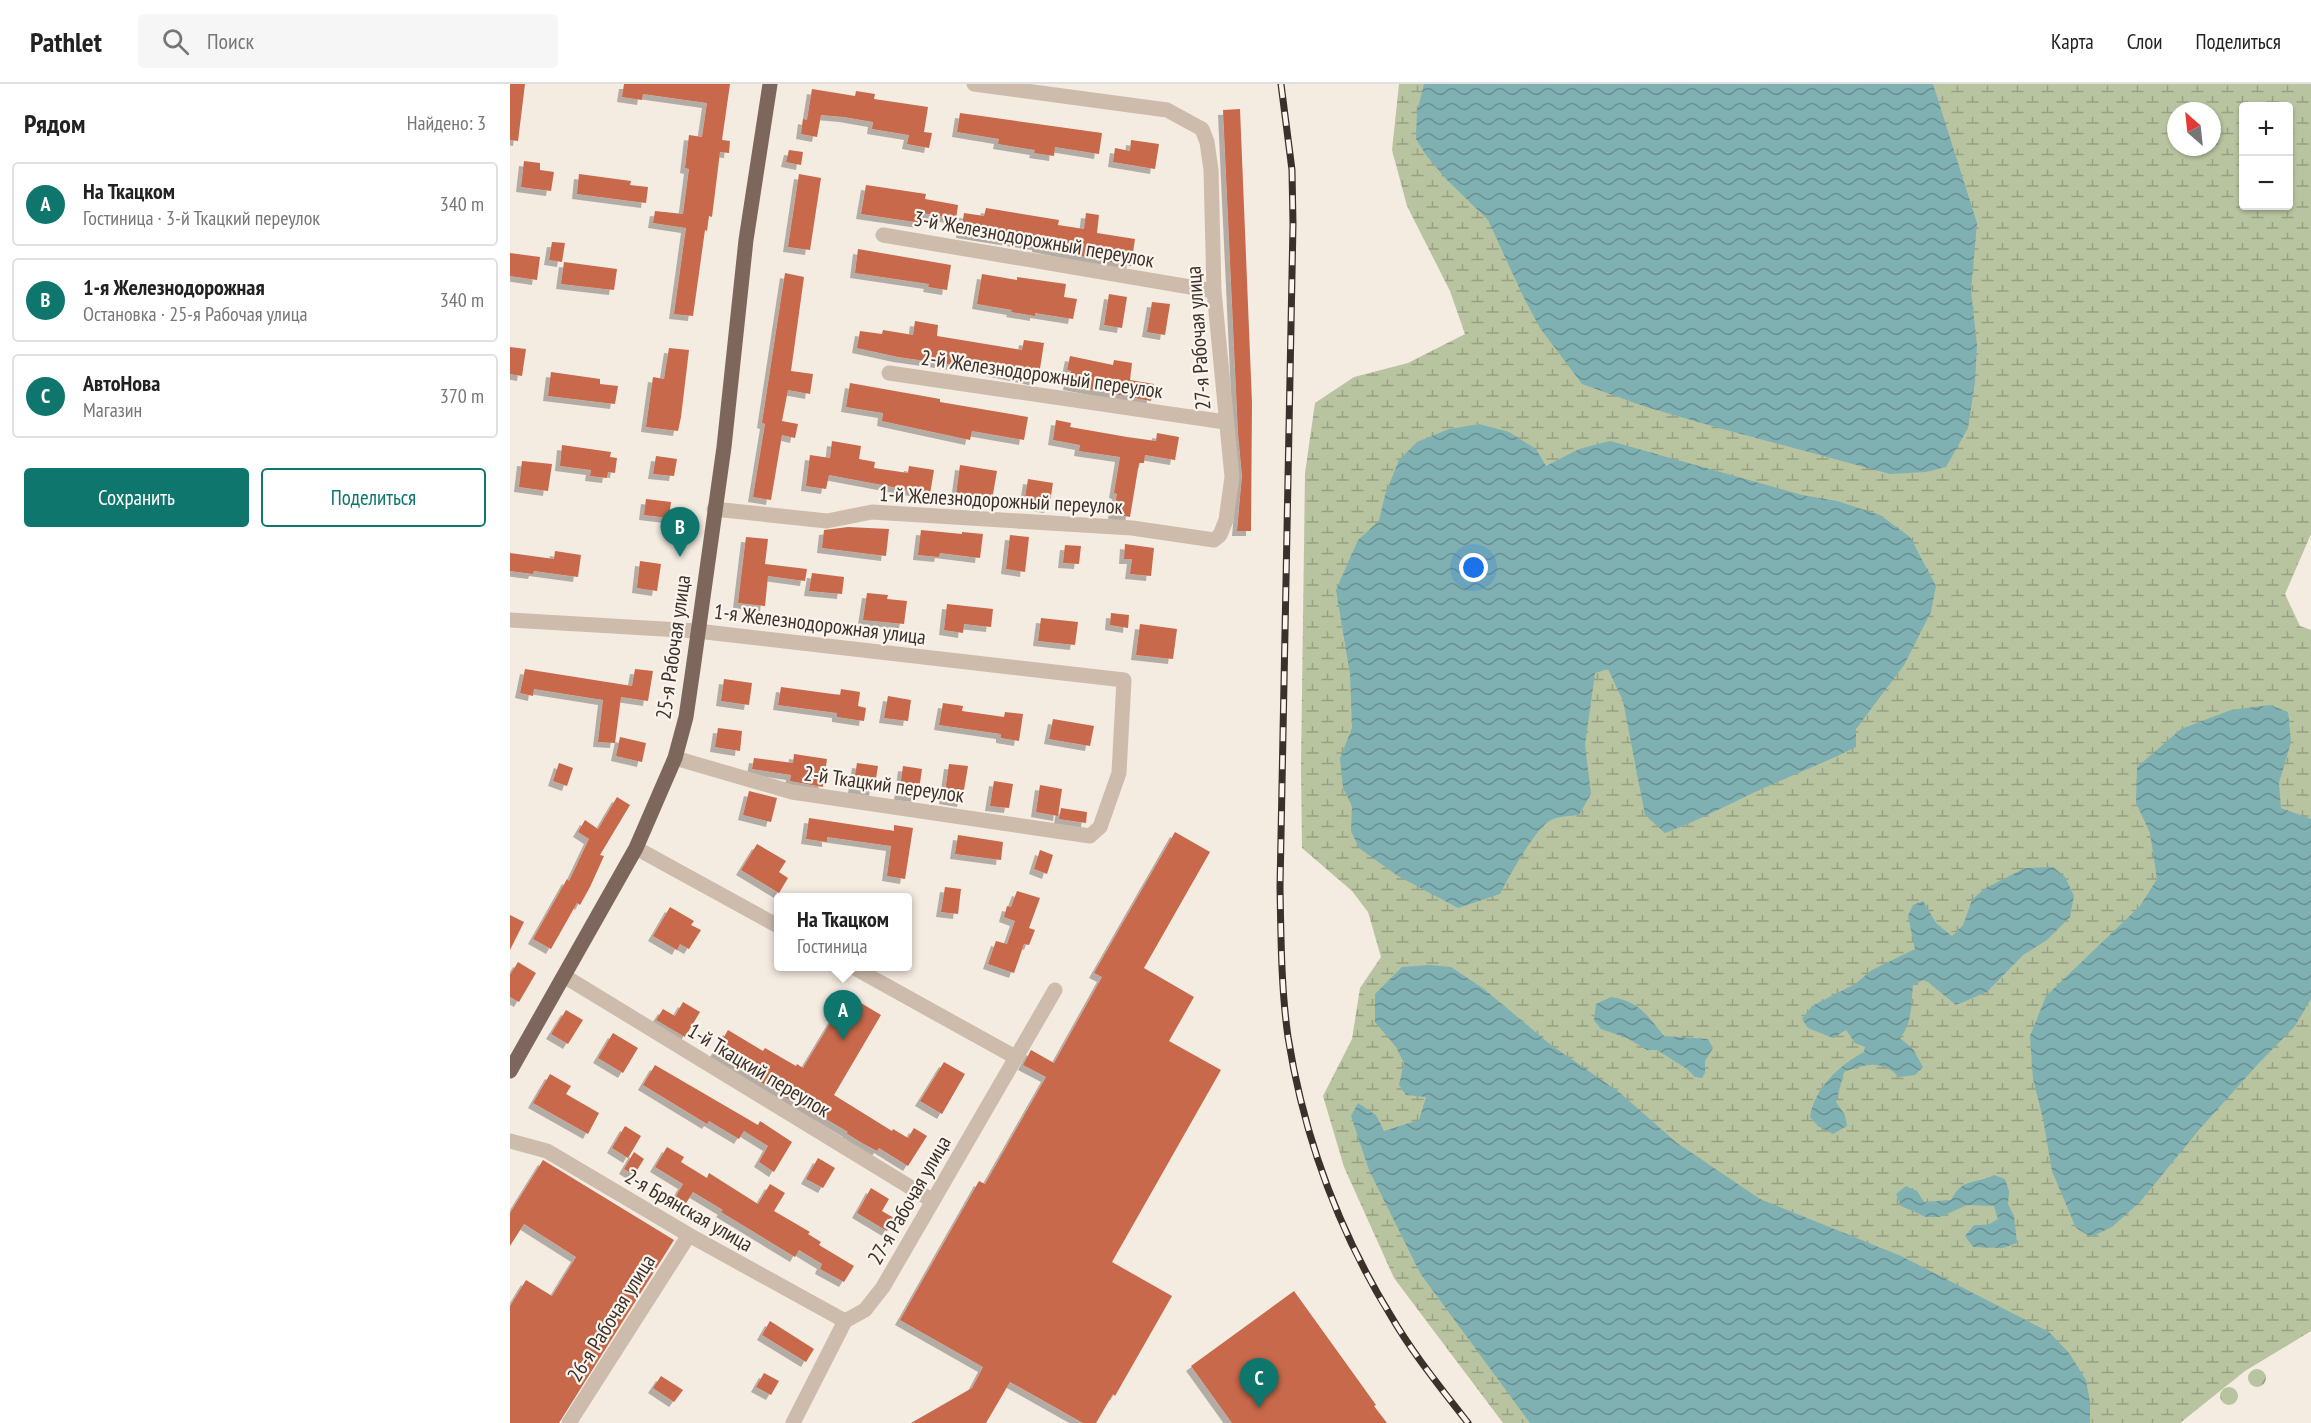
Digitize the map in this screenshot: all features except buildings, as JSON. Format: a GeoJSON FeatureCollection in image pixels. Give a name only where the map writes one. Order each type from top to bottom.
{"type":"FeatureCollection","features":[{"type":"Feature","properties":{"kind":"main road","name":"25-я Рабочая улица"},"geometry":{"type":"LineString","coordinates":[[510,1071],[636,848],[675,758],[686,717],[724,447],[746,240],[770,84]]}},
{"type":"Feature","properties":{"kind":"street","name":"27-я Рабочая улица"},"geometry":{"type":"LineString","coordinates":[[974,84],[1167,110],[1202,129],[1207,142],[1210,170],[1214,291],[1232,477],[1226,520],[1220,535],[1214,540]]}},
{"type":"Feature","properties":{"kind":"street","name":"3-й Железнодорожный переулок"},"geometry":{"type":"LineString","coordinates":[[883,235],[1214,291]]}},
{"type":"Feature","properties":{"kind":"street","name":"2-й Железнодорожный переулок"},"geometry":{"type":"LineString","coordinates":[[889,373],[1225,422]]}},
{"type":"Feature","properties":{"kind":"street","name":"1-й Железнодорожный переулок"},"geometry":{"type":"LineString","coordinates":[[714,508],[828,521],[872,512],[1132,528],[1214,540]]}},
{"type":"Feature","properties":{"kind":"street","name":"1-я Железнодорожная улица"},"geometry":{"type":"LineString","coordinates":[[510,620],[697,631],[1124,680],[1119,774],[1100,827],[1090,836]]}},
{"type":"Feature","properties":{"kind":"street","name":"2-й Ткацкий переулок"},"geometry":{"type":"LineString","coordinates":[[675,758],[792,792],[1090,836]]}},
{"type":"Feature","properties":{"kind":"street"},"geometry":{"type":"LineString","coordinates":[[636,848],[774,924]]}},
{"type":"Feature","properties":{"kind":"street"},"geometry":{"type":"LineString","coordinates":[[860,971],[1015,1057]]}},
{"type":"Feature","properties":{"kind":"street","name":"1-й Ткацкий переулок"},"geometry":{"type":"LineString","coordinates":[[564,976],[933,1201]]}},
{"type":"Feature","properties":{"kind":"street","name":"27-я Рабочая улица"},"geometry":{"type":"LineString","coordinates":[[793,1423],[845,1321],[865,1310],[883,1287],[1055,990]]}},
{"type":"Feature","properties":{"kind":"street","name":"2-я Брянская улица"},"geometry":{"type":"LineString","coordinates":[[510,1141],[547,1151],[689,1235],[845,1321]]}},
{"type":"Feature","properties":{"kind":"street","name":"26-я Рабочая улица"},"geometry":{"type":"LineString","coordinates":[[569,1423],[689,1235]]}},
{"type":"Feature","properties":{"kind":"green space"},"geometry":{"type":"Polygon","coordinates":[[[1399,84],[2311,84],[2311,534],[2285,594],[2300,626],[2311,630],[2311,1331],[2245,1371],[2180,1423],[1503,1423],[1394,1278],[1344,1167],[1323,1096],[1352,1039],[1360,988],[1381,957],[1368,912],[1352,891],[1302,848],[1305,473],[1315,403],[1354,377],[1408,363],[1465,334],[1450,291],[1407,206],[1392,150],[1399,84]]]}},
{"type":"Feature","properties":{"kind":"green space"},"geometry":{"type":"Polygon","coordinates":[[[2257,1369],[2263,1372],[2266,1378],[2263,1384],[2257,1387],[2251,1384],[2248,1378],[2251,1372],[2257,1369]]]}},
{"type":"Feature","properties":{"kind":"green space"},"geometry":{"type":"Polygon","coordinates":[[[2229,1387],[2235,1390],[2238,1396],[2235,1402],[2229,1405],[2223,1402],[2220,1396],[2223,1390],[2229,1387]]]}},
{"type":"Feature","properties":{"kind":"water"},"geometry":{"type":"Polygon","coordinates":[[[1424,84],[1933,84],[1977,223],[1971,291],[1977,345],[1975,382],[1968,428],[1946,467],[1926,472],[1890,474],[1646,407],[1582,384],[1540,328],[1488,220],[1446,179],[1416,139],[1417,112],[1424,84]]]}},
{"type":"Feature","properties":{"kind":"water"},"geometry":{"type":"Polygon","coordinates":[[[1479,424],[1509,432],[1536,449],[1546,466],[1579,449],[1610,441],[1802,495],[1837,501],[1880,515],[1910,537],[1936,586],[1931,612],[1904,665],[1856,729],[1856,747],[1665,833],[1645,815],[1623,701],[1608,669],[1595,673],[1585,745],[1591,794],[1579,815],[1551,820],[1538,832],[1500,894],[1458,908],[1398,876],[1359,848],[1351,831],[1352,806],[1343,788],[1340,758],[1352,728],[1350,674],[1336,590],[1358,540],[1379,521],[1385,495],[1399,460],[1417,442],[1449,429],[1479,424]]]}},
{"type":"Feature","properties":{"kind":"water"},"geometry":{"type":"Polygon","coordinates":[[[2270,705],[2288,712],[2291,742],[2279,783],[2281,808],[2311,819],[2311,999],[2295,1026],[2198,1131],[2140,1202],[2112,1227],[2091,1237],[2076,1228],[2052,1171],[2033,1079],[2030,1036],[2046,996],[2140,906],[2157,879],[2150,833],[2136,803],[2137,767],[2181,729],[2231,710],[2270,705]]]}},
{"type":"Feature","properties":{"kind":"water"},"geometry":{"type":"Polygon","coordinates":[[[2053,867],[2065,877],[2074,896],[2070,917],[2047,940],[2023,955],[1987,992],[1956,1005],[1928,982],[1923,980],[1913,985],[1909,1019],[1900,1038],[1913,1049],[1923,1067],[1915,1075],[1899,1077],[1893,1071],[1880,1065],[1866,1065],[1844,1072],[1836,1102],[1845,1115],[1847,1126],[1833,1134],[1818,1126],[1810,1117],[1812,1107],[1822,1088],[1837,1071],[1864,1052],[1865,1047],[1855,1043],[1846,1030],[1833,1038],[1808,1028],[1802,1019],[1812,1006],[1855,984],[1872,970],[1915,949],[1908,916],[1913,905],[1923,901],[1936,923],[1952,936],[1963,925],[1972,900],[1984,889],[2025,868],[2053,867]]]}},
{"type":"Feature","properties":{"kind":"water"},"geometry":{"type":"Polygon","coordinates":[[[1430,965],[1451,967],[1484,989],[1551,1045],[1619,1092],[1677,1143],[1760,1199],[1901,1256],[2049,1332],[2069,1353],[2086,1380],[2090,1402],[2090,1423],[1530,1423],[1420,1273],[1369,1170],[1351,1116],[1358,1103],[1376,1115],[1384,1131],[1419,1120],[1426,1097],[1406,1095],[1399,1085],[1404,1063],[1396,1047],[1375,1022],[1375,994],[1402,967],[1430,965]]]}},
{"type":"Feature","properties":{"kind":"water"},"geometry":{"type":"Polygon","coordinates":[[[1611,997],[1629,1002],[1642,1010],[1664,1036],[1708,1039],[1713,1048],[1705,1061],[1705,1073],[1702,1078],[1695,1077],[1687,1069],[1657,1050],[1647,1050],[1627,1038],[1601,1029],[1594,1020],[1596,1004],[1611,997]]]}},
{"type":"Feature","properties":{"kind":"water"},"geometry":{"type":"Polygon","coordinates":[[[1994,1175],[2005,1179],[2009,1191],[2008,1204],[2014,1216],[2017,1243],[2003,1248],[1973,1247],[1965,1236],[1974,1225],[1988,1225],[1998,1219],[1994,1206],[1967,1205],[1940,1217],[1926,1217],[1901,1206],[1896,1194],[1906,1186],[1917,1191],[1924,1202],[1951,1200],[1955,1193],[1965,1185],[1994,1175]]]}},
{"type":"Feature","properties":{"kind":"railway"},"geometry":{"type":"LineString","coordinates":[[1281,84],[1292,170],[1293,224],[1280,887],[1283,981],[1288,1037],[1303,1111],[1339,1216],[1391,1316],[1428,1371],[1468,1423]]}},
{"type":"Feature","properties":{"kind":"place","name":"1-я Железнодорожная"},"geometry":{"type":"Point","coordinates":[680,557]}},
{"type":"Feature","properties":{"kind":"place","name":"На Ткацком"},"geometry":{"type":"Point","coordinates":[843,1040]}},
{"type":"Feature","properties":{"kind":"place","name":"АвтоНова"},"geometry":{"type":"Point","coordinates":[1259,1408]}}]}
